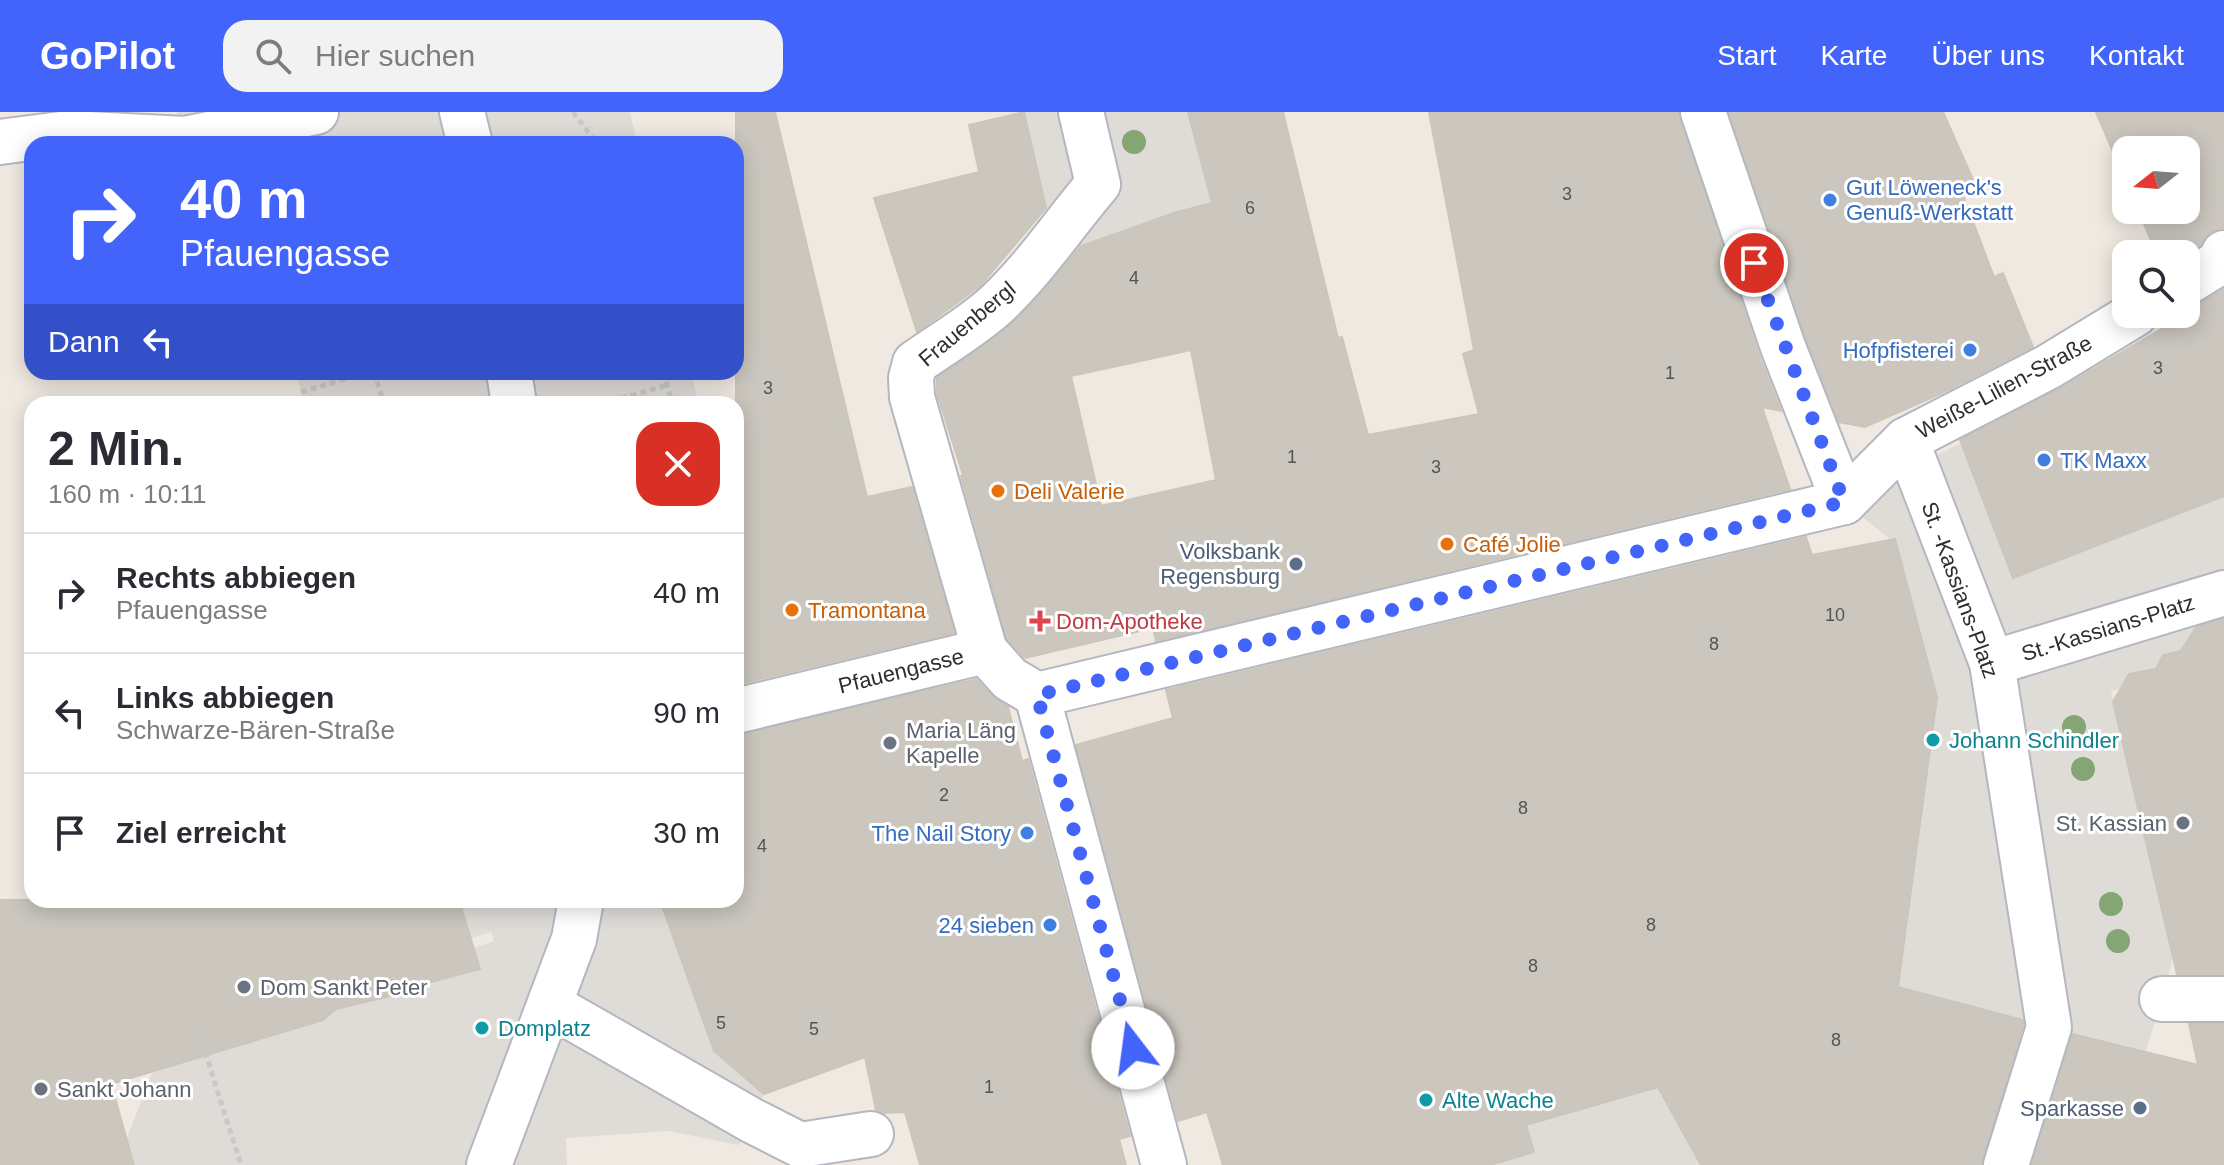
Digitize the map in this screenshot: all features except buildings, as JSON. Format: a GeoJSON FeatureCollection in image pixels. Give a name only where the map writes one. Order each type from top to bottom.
{"type":"FeatureCollection","features":[{"type":"Feature","properties":{"kind":"street"},"geometry":{"type":"LineString","coordinates":[[200,136],[316,112]]}},
{"type":"Feature","properties":{"kind":"street"},"geometry":{"type":"LineString","coordinates":[[462,112],[468,136]]}},
{"type":"Feature","properties":{"kind":"street","name":"Frauenbergl"},"geometry":{"type":"LineString","coordinates":[[985,651],[912,397],[911,378],[915,363],[994,306],[1036,264],[1060,229],[1098,184],[1081,112]]}},
{"type":"Feature","properties":{"kind":"street"},"geometry":{"type":"LineString","coordinates":[[1164,1165],[1037,695],[1844,502],[1783,347],[1703,112]]}},
{"type":"Feature","properties":{"kind":"street"},"geometry":{"type":"LineString","coordinates":[[46,136],[69,133],[127,136]]}},
{"type":"Feature","properties":{"kind":"street"},"geometry":{"type":"LineString","coordinates":[[0,142],[24,139]]}},
{"type":"Feature","properties":{"kind":"street"},"geometry":{"type":"LineString","coordinates":[[2200,274],[2220,262],[2224,253]]}},
{"type":"Feature","properties":{"kind":"street","name":"Weiße-Lilien-Straße"},"geometry":{"type":"LineString","coordinates":[[1844,502],[1906,440],[2048,367],[2112,328]]}},
{"type":"Feature","properties":{"kind":"street","name":"St. -Kassians-Platz"},"geometry":{"type":"LineString","coordinates":[[1906,440],[1992,663],[2049,1027],[2006,1165]]}},
{"type":"Feature","properties":{"kind":"street","name":"St.-Kassians-Platz"},"geometry":{"type":"LineString","coordinates":[[1992,663],[2224,593]]}},
{"type":"Feature","properties":{"kind":"street","name":"Pfauengasse"},"geometry":{"type":"LineString","coordinates":[[744,709],[985,651],[1010,679],[1037,695]]}},
{"type":"Feature","properties":{"kind":"street"},"geometry":{"type":"LineString","coordinates":[[489,1165],[574,939],[580,908]]}},
{"type":"Feature","properties":{"kind":"street"},"geometry":{"type":"LineString","coordinates":[[2162,999],[2224,999]]}},
{"type":"Feature","properties":{"kind":"street"},"geometry":{"type":"LineString","coordinates":[[550,1005],[800,1145],[871,1134]]}},
{"type":"Feature","properties":{"kind":"path"},"geometry":{"type":"LineString","coordinates":[[573,112],[591,136]]}},
{"type":"Feature","properties":{"kind":"path"},"geometry":{"type":"LineString","coordinates":[[301,392],[344,380]]}},
{"type":"Feature","properties":{"kind":"path"},"geometry":{"type":"LineString","coordinates":[[666,380],[670,396]]}},
{"type":"Feature","properties":{"kind":"path"},"geometry":{"type":"LineString","coordinates":[[629,396],[667,385]]}},
{"type":"Feature","properties":{"kind":"path"},"geometry":{"type":"LineString","coordinates":[[199,1033],[241,1165]]}},
{"type":"Feature","properties":{"kind":"shaded area"},"geometry":{"type":"Polygon","coordinates":[[[177,112],[630,112],[635,136],[184,136],[177,112]]]}},
{"type":"Feature","properties":{"kind":"shaded area"},"geometry":{"type":"Polygon","coordinates":[[[1024,112],[1188,112],[1212,203],[1072,249],[1047,211],[1024,112]]]}},
{"type":"Feature","properties":{"kind":"shaded area"},"geometry":{"type":"Polygon","coordinates":[[[298,380],[693,380],[697,396],[302,396],[298,380]]]}},
{"type":"Feature","properties":{"kind":"shaded area"},"geometry":{"type":"Polygon","coordinates":[[[1961,443],[2013,578],[2224,496],[2224,623],[2156,669],[2129,674],[2122,688],[2111,691],[2173,958],[2162,999],[2146,1051],[2078,1034],[2038,1165],[1974,1165],[1928,995],[1899,987],[1937,697],[1896,544],[1844,502],[1961,443]]]}},
{"type":"Feature","properties":{"kind":"shaded area","name":"Domplatz"},"geometry":{"type":"Polygon","coordinates":[[[462,908],[663,908],[714,1051],[764,1094],[739,1145],[669,1131],[566,1138],[567,1165],[135,1165],[127,1138],[152,1073],[169,1068],[162,1045],[244,1019],[251,1042],[263,1038],[255,1016],[320,1023],[372,979],[389,996],[384,976],[465,973],[480,969],[474,948],[494,941],[491,932],[471,938],[462,908]]]}},
{"type":"Feature","properties":{"kind":"shaded area"},"geometry":{"type":"Polygon","coordinates":[[[1684,1079],[1693,1112],[1682,1131],[1701,1165],[1490,1165],[1534,1152],[1526,1125],[1684,1079]]]}},
{"type":"Feature","properties":{"kind":"place","name":"Gut Löweneck's Genuß-Werkstatt"},"geometry":{"type":"Point","coordinates":[1830,200]}},
{"type":"Feature","properties":{"kind":"place","name":"Hofpfisterei"},"geometry":{"type":"Point","coordinates":[1970,350]}},
{"type":"Feature","properties":{"kind":"place","name":"TK Maxx"},"geometry":{"type":"Point","coordinates":[2044,460]}},
{"type":"Feature","properties":{"kind":"place","name":"Deli Valerie"},"geometry":{"type":"Point","coordinates":[998,491]}},
{"type":"Feature","properties":{"kind":"place","name":"Café Jolie"},"geometry":{"type":"Point","coordinates":[1447,544]}},
{"type":"Feature","properties":{"kind":"place","name":"Volksbank Regensburg"},"geometry":{"type":"Point","coordinates":[1296,564]}},
{"type":"Feature","properties":{"kind":"place","name":"Tramontana"},"geometry":{"type":"Point","coordinates":[792,610]}},
{"type":"Feature","properties":{"kind":"place","name":"Dom-Apotheke"},"geometry":{"type":"Point","coordinates":[1040,621]}},
{"type":"Feature","properties":{"kind":"place","name":"Johann Schindler"},"geometry":{"type":"Point","coordinates":[1933,740]}},
{"type":"Feature","properties":{"kind":"place","name":"Maria Läng Kapelle"},"geometry":{"type":"Point","coordinates":[890,743]}},
{"type":"Feature","properties":{"kind":"place","name":"St. Kassian"},"geometry":{"type":"Point","coordinates":[2183,823]}},
{"type":"Feature","properties":{"kind":"place","name":"The Nail Story"},"geometry":{"type":"Point","coordinates":[1027,833]}},
{"type":"Feature","properties":{"kind":"place","name":"24 sieben"},"geometry":{"type":"Point","coordinates":[1050,925]}},
{"type":"Feature","properties":{"kind":"place","name":"Dom Sankt Peter"},"geometry":{"type":"Point","coordinates":[244,987]}},
{"type":"Feature","properties":{"kind":"place","name":"Domplatz"},"geometry":{"type":"Point","coordinates":[482,1028]}},
{"type":"Feature","properties":{"kind":"place","name":"Sankt Johann"},"geometry":{"type":"Point","coordinates":[41,1089]}},
{"type":"Feature","properties":{"kind":"place","name":"Alte Wache"},"geometry":{"type":"Point","coordinates":[1426,1100]}},
{"type":"Feature","properties":{"kind":"place","name":"Sparkasse"},"geometry":{"type":"Point","coordinates":[2140,1108]}},
{"type":"Feature","properties":{"kind":"route"},"geometry":{"type":"LineString","coordinates":[[1133,1048],[1037,695],[1844,502],[1783,347],[1754,263]]}}]}
